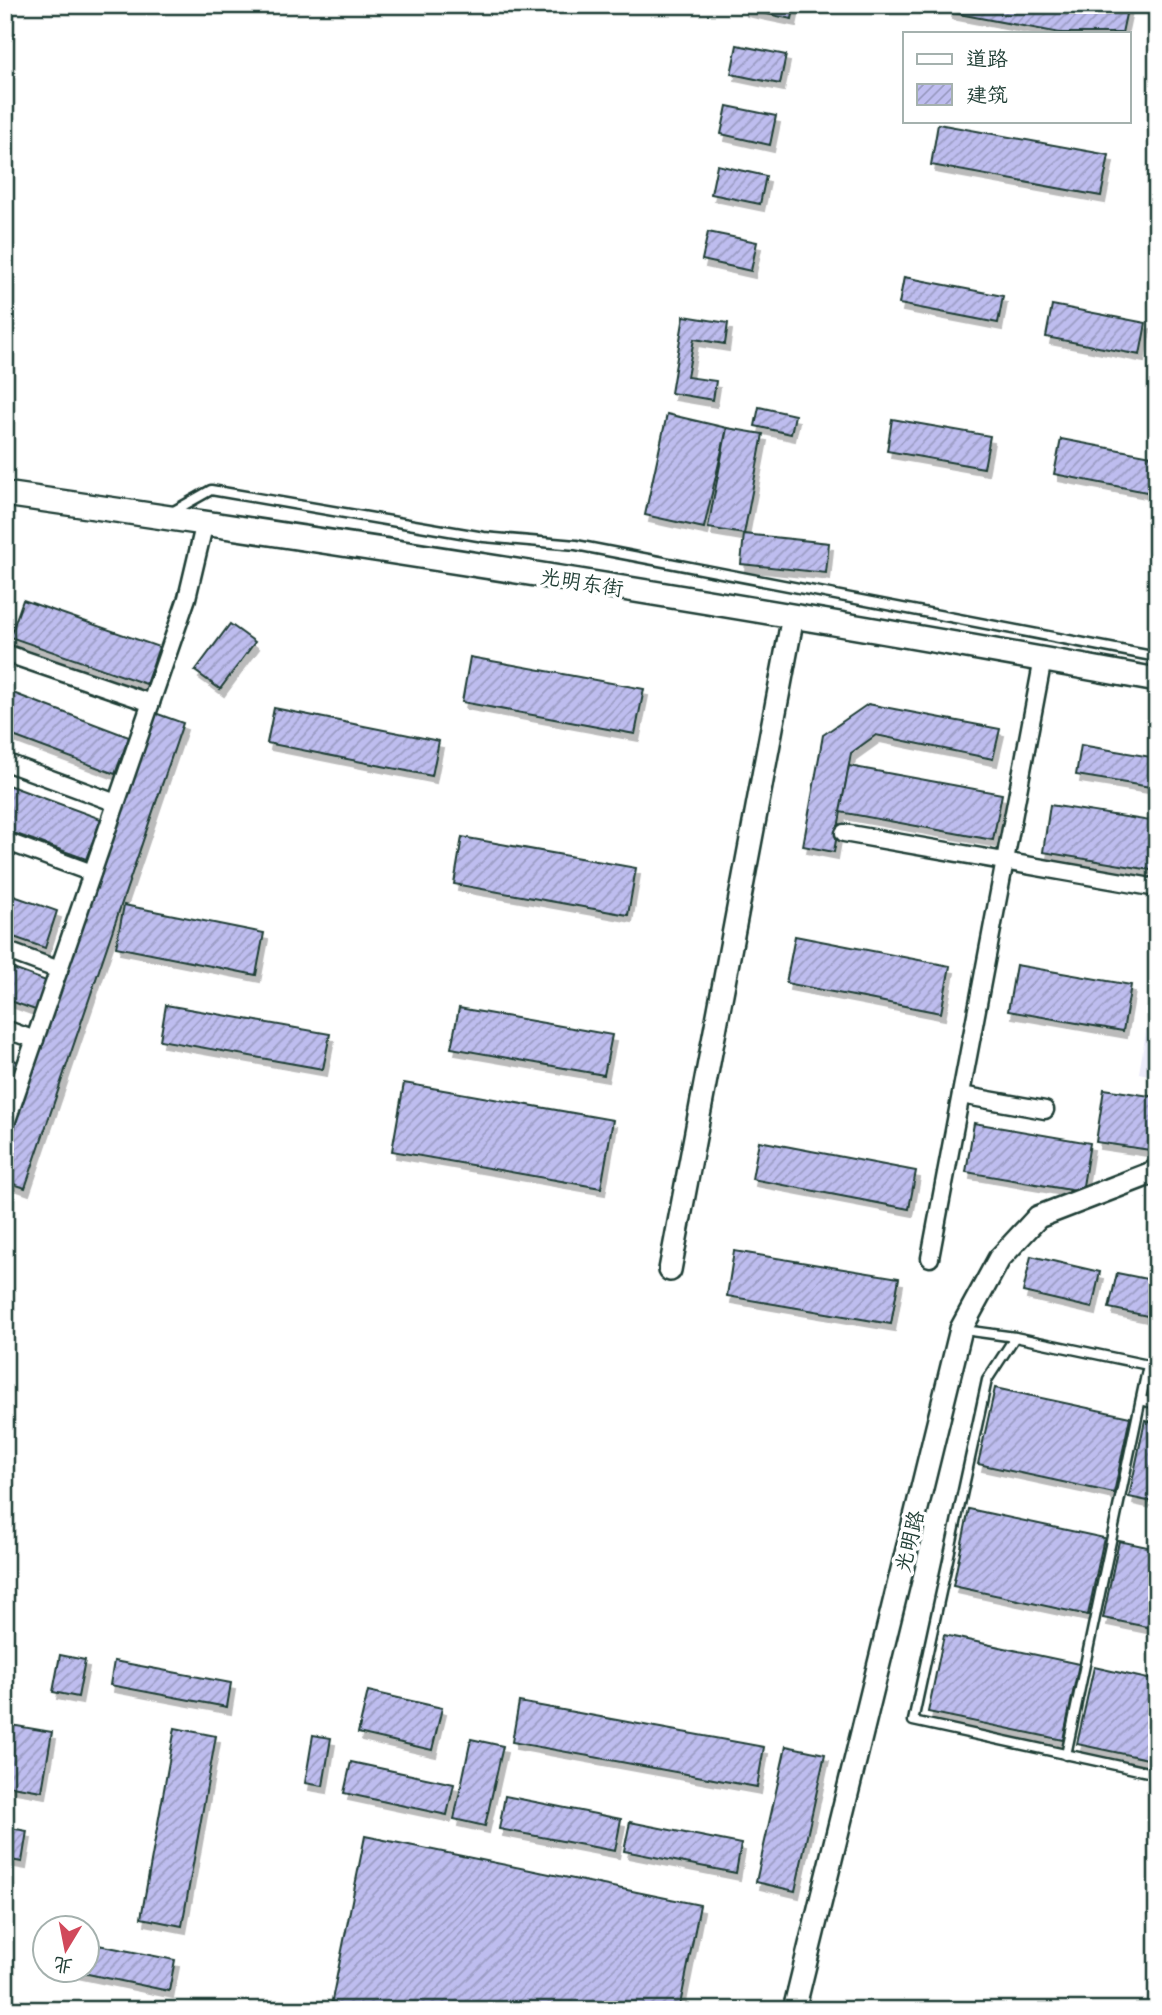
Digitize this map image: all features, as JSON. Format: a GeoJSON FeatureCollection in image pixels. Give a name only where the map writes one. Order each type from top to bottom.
{"type":"FeatureCollection","features":[{"type":"Feature","properties":{"kind":"main road","name":"光明东街"},"geometry":{"type":"LineString","coordinates":[[5,494],[205,522],[793,616],[1157,680]]}},
{"type":"Feature","properties":{"kind":"street"},"geometry":{"type":"LineString","coordinates":[[5,1126],[187,598],[205,522]]}},
{"type":"Feature","properties":{"kind":"street"},"geometry":{"type":"LineString","coordinates":[[670,1270],[793,616]]}},
{"type":"Feature","properties":{"kind":"street"},"geometry":{"type":"LineString","coordinates":[[5,653],[151,703]]}},
{"type":"Feature","properties":{"kind":"street"},"geometry":{"type":"LineString","coordinates":[[930,1258],[1044,659]]}},
{"type":"Feature","properties":{"kind":"street"},"geometry":{"type":"LineString","coordinates":[[5,762],[116,803]]}},
{"type":"Feature","properties":{"kind":"street"},"geometry":{"type":"LineString","coordinates":[[844,833],[1157,888]]}},
{"type":"Feature","properties":{"kind":"street"},"geometry":{"type":"LineString","coordinates":[[5,841],[92,873]]}},
{"type":"Feature","properties":{"kind":"street"},"geometry":{"type":"LineString","coordinates":[[5,950],[59,970]]}},
{"type":"Feature","properties":{"kind":"street"},"geometry":{"type":"LineString","coordinates":[[5,1029],[35,1040]]}},
{"type":"Feature","properties":{"kind":"street"},"geometry":{"type":"LineString","coordinates":[[961,1095],[1045,1110]]}},
{"type":"Feature","properties":{"kind":"street","name":"光明路"},"geometry":{"type":"LineString","coordinates":[[794,2010],[961,1329],[999,1259],[1038,1217],[1157,1171]]}},
{"type":"Feature","properties":{"kind":"lane"},"geometry":{"type":"LineString","coordinates":[[163,516],[211,490],[484,537],[576,545],[1157,656]]}},
{"type":"Feature","properties":{"kind":"lane"},"geometry":{"type":"LineString","coordinates":[[961,1329],[1015,1337],[1149,1365],[1066,1755]]}},
{"type":"Feature","properties":{"kind":"lane"},"geometry":{"type":"LineString","coordinates":[[1015,1337],[987,1380],[913,1721],[1157,1774]]}},
{"type":"Feature","properties":{"kind":"lane"},"geometry":{"type":"LineString","coordinates":[[1141,1400],[1157,1404]]}},
{"type":"Feature","properties":{"kind":"shaded area"},"geometry":{"type":"Polygon","coordinates":[[[1157,968],[1157,1077],[1139,1073],[1157,968]]]}},
{"type":"Feature","properties":{"kind":"building"},"geometry":{"type":"Polygon","coordinates":[[[743,5],[795,5],[792,19],[743,9],[743,5]]]}},
{"type":"Feature","properties":{"kind":"building"},"geometry":{"type":"Polygon","coordinates":[[[949,5],[1128,5],[1122,32],[1055,32],[948,12],[949,5]]]}},
{"type":"Feature","properties":{"kind":"building"},"geometry":{"type":"Polygon","coordinates":[[[737,45],[786,55],[780,84],[731,74],[737,45]]]}},
{"type":"Feature","properties":{"kind":"building"},"geometry":{"type":"Polygon","coordinates":[[[727,106],[776,116],[770,145],[721,134],[727,106]]]}},
{"type":"Feature","properties":{"kind":"building"},"geometry":{"type":"Polygon","coordinates":[[[938,124],[1109,155],[1101,196],[931,165],[938,124]]]}},
{"type":"Feature","properties":{"kind":"building"},"geometry":{"type":"Polygon","coordinates":[[[717,165],[766,176],[760,204],[711,194],[717,165]]]}},
{"type":"Feature","properties":{"kind":"building"},"geometry":{"type":"Polygon","coordinates":[[[708,232],[757,242],[751,271],[702,260],[708,232]]]}},
{"type":"Feature","properties":{"kind":"building"},"geometry":{"type":"Polygon","coordinates":[[[904,277],[1003,296],[998,323],[899,304],[904,277]]]}},
{"type":"Feature","properties":{"kind":"building"},"geometry":{"type":"Polygon","coordinates":[[[1052,305],[1146,323],[1140,355],[1046,337],[1052,305]]]}},
{"type":"Feature","properties":{"kind":"building"},"geometry":{"type":"Polygon","coordinates":[[[684,316],[728,323],[725,344],[694,339],[687,377],[716,381],[713,400],[671,393],[684,316]]]}},
{"type":"Feature","properties":{"kind":"building"},"geometry":{"type":"Polygon","coordinates":[[[759,407],[795,415],[791,434],[755,426],[759,407]]]}},
{"type":"Feature","properties":{"kind":"building"},"geometry":{"type":"Polygon","coordinates":[[[667,414],[727,428],[704,528],[645,515],[667,414]]]}},
{"type":"Feature","properties":{"kind":"building"},"geometry":{"type":"Polygon","coordinates":[[[892,419],[990,436],[984,468],[887,451],[892,419]]]}},
{"type":"Feature","properties":{"kind":"building"},"geometry":{"type":"Polygon","coordinates":[[[727,428],[763,434],[744,534],[708,528],[727,428]]]}},
{"type":"Feature","properties":{"kind":"building"},"geometry":{"type":"Polygon","coordinates":[[[1061,439],[1157,457],[1157,494],[1054,474],[1061,439]]]}},
{"type":"Feature","properties":{"kind":"building"},"geometry":{"type":"Polygon","coordinates":[[[744,534],[829,543],[826,573],[741,564],[744,534]]]}},
{"type":"Feature","properties":{"kind":"building"},"geometry":{"type":"Polygon","coordinates":[[[23,600],[159,647],[146,684],[10,637],[23,600]]]}},
{"type":"Feature","properties":{"kind":"building"},"geometry":{"type":"Polygon","coordinates":[[[230,624],[255,642],[220,689],[195,671],[230,624]]]}},
{"type":"Feature","properties":{"kind":"building"},"geometry":{"type":"Polygon","coordinates":[[[470,657],[644,689],[635,734],[462,702],[470,657]]]}},
{"type":"Feature","properties":{"kind":"building"},"geometry":{"type":"Polygon","coordinates":[[[5,690],[129,737],[115,774],[5,733],[5,690]]]}},
{"type":"Feature","properties":{"kind":"building"},"geometry":{"type":"Polygon","coordinates":[[[868,704],[1000,729],[993,759],[876,735],[851,753],[834,852],[803,846],[823,735],[868,704]]]}},
{"type":"Feature","properties":{"kind":"building"},"geometry":{"type":"Polygon","coordinates":[[[274,708],[439,741],[432,776],[267,743],[274,708]]]}},
{"type":"Feature","properties":{"kind":"building"},"geometry":{"type":"Polygon","coordinates":[[[155,713],[183,723],[25,1188],[5,1181],[5,1154],[155,713]]]}},
{"type":"Feature","properties":{"kind":"building"},"geometry":{"type":"Polygon","coordinates":[[[1081,745],[1157,758],[1157,788],[1076,775],[1081,745]]]}},
{"type":"Feature","properties":{"kind":"building"},"geometry":{"type":"Polygon","coordinates":[[[849,766],[1002,794],[993,840],[840,812],[849,766]]]}},
{"type":"Feature","properties":{"kind":"building"},"geometry":{"type":"Polygon","coordinates":[[[5,784],[101,819],[86,859],[5,830],[5,784]]]}},
{"type":"Feature","properties":{"kind":"building"},"geometry":{"type":"Polygon","coordinates":[[[1050,805],[1157,822],[1157,871],[1043,852],[1050,805]]]}},
{"type":"Feature","properties":{"kind":"building"},"geometry":{"type":"Polygon","coordinates":[[[462,837],[636,868],[628,915],[454,884],[462,837]]]}},
{"type":"Feature","properties":{"kind":"building"},"geometry":{"type":"Polygon","coordinates":[[[5,893],[57,911],[45,948],[5,934],[5,893]]]}},
{"type":"Feature","properties":{"kind":"building"},"geometry":{"type":"Polygon","coordinates":[[[124,905],[264,933],[256,975],[116,947],[124,905]]]}},
{"type":"Feature","properties":{"kind":"building"},"geometry":{"type":"Polygon","coordinates":[[[795,936],[950,966],[941,1013],[786,983],[795,936]]]}},
{"type":"Feature","properties":{"kind":"building"},"geometry":{"type":"Polygon","coordinates":[[[1016,965],[1131,985],[1123,1031],[1008,1011],[1016,965]]]}},
{"type":"Feature","properties":{"kind":"building"},"geometry":{"type":"Polygon","coordinates":[[[5,966],[49,982],[38,1011],[5,999],[5,966]]]}},
{"type":"Feature","properties":{"kind":"building"},"geometry":{"type":"Polygon","coordinates":[[[166,1005],[330,1034],[323,1069],[160,1040],[166,1005]]]}},
{"type":"Feature","properties":{"kind":"building"},"geometry":{"type":"Polygon","coordinates":[[[459,1008],[612,1035],[604,1075],[451,1048],[459,1008]]]}},
{"type":"Feature","properties":{"kind":"building"},"geometry":{"type":"Polygon","coordinates":[[[5,1056],[23,1064],[10,1098],[5,1096],[5,1056]]]}},
{"type":"Feature","properties":{"kind":"building"},"geometry":{"type":"Polygon","coordinates":[[[404,1083],[613,1120],[601,1188],[392,1151],[404,1083]]]}},
{"type":"Feature","properties":{"kind":"building"},"geometry":{"type":"Polygon","coordinates":[[[1104,1089],[1157,1097],[1157,1151],[1096,1142],[1104,1089]]]}},
{"type":"Feature","properties":{"kind":"building"},"geometry":{"type":"Polygon","coordinates":[[[974,1123],[1090,1143],[1082,1192],[966,1172],[974,1123]]]}},
{"type":"Feature","properties":{"kind":"building"},"geometry":{"type":"Polygon","coordinates":[[[759,1141],[916,1171],[909,1209],[752,1179],[759,1141]]]}},
{"type":"Feature","properties":{"kind":"building"},"geometry":{"type":"Polygon","coordinates":[[[734,1251],[899,1278],[891,1324],[727,1296],[734,1251]]]}},
{"type":"Feature","properties":{"kind":"building"},"geometry":{"type":"Polygon","coordinates":[[[1031,1256],[1100,1272],[1092,1308],[1023,1292],[1031,1256]]]}},
{"type":"Feature","properties":{"kind":"building"},"geometry":{"type":"Polygon","coordinates":[[[1117,1273],[1157,1281],[1157,1318],[1109,1308],[1117,1273]]]}},
{"type":"Feature","properties":{"kind":"building"},"geometry":{"type":"Polygon","coordinates":[[[995,1388],[1130,1417],[1114,1493],[978,1464],[995,1388]]]}},
{"type":"Feature","properties":{"kind":"building"},"geometry":{"type":"Polygon","coordinates":[[[1145,1420],[1157,1423],[1157,1503],[1129,1497],[1145,1420]]]}},
{"type":"Feature","properties":{"kind":"building"},"geometry":{"type":"Polygon","coordinates":[[[969,1509],[1104,1538],[1088,1615],[953,1586],[969,1509]]]}},
{"type":"Feature","properties":{"kind":"building"},"geometry":{"type":"Polygon","coordinates":[[[1119,1541],[1157,1549],[1157,1629],[1103,1618],[1119,1541]]]}},
{"type":"Feature","properties":{"kind":"building"},"geometry":{"type":"Polygon","coordinates":[[[944,1635],[1079,1664],[1063,1740],[928,1712],[944,1635]]]}},
{"type":"Feature","properties":{"kind":"building"},"geometry":{"type":"Polygon","coordinates":[[[60,1655],[85,1660],[78,1697],[53,1692],[60,1655]]]}},
{"type":"Feature","properties":{"kind":"building"},"geometry":{"type":"Polygon","coordinates":[[[114,1661],[231,1683],[227,1707],[110,1685],[114,1661]]]}},
{"type":"Feature","properties":{"kind":"building"},"geometry":{"type":"Polygon","coordinates":[[[1094,1667],[1157,1681],[1157,1761],[1077,1744],[1094,1667]]]}},
{"type":"Feature","properties":{"kind":"building"},"geometry":{"type":"Polygon","coordinates":[[[368,1691],[442,1708],[432,1750],[358,1733],[368,1691]]]}},
{"type":"Feature","properties":{"kind":"building"},"geometry":{"type":"Polygon","coordinates":[[[519,1702],[764,1747],[757,1787],[512,1742],[519,1702]]]}},
{"type":"Feature","properties":{"kind":"building"},"geometry":{"type":"Polygon","coordinates":[[[5,1724],[52,1732],[42,1791],[5,1785],[5,1724]]]}},
{"type":"Feature","properties":{"kind":"building"},"geometry":{"type":"Polygon","coordinates":[[[175,1728],[216,1736],[182,1926],[141,1918],[175,1728]]]}},
{"type":"Feature","properties":{"kind":"building"},"geometry":{"type":"Polygon","coordinates":[[[313,1735],[331,1738],[323,1786],[305,1783],[313,1735]]]}},
{"type":"Feature","properties":{"kind":"building"},"geometry":{"type":"Polygon","coordinates":[[[471,1739],[503,1746],[485,1826],[454,1819],[471,1739]]]}},
{"type":"Feature","properties":{"kind":"building"},"geometry":{"type":"Polygon","coordinates":[[[786,1746],[825,1754],[795,1891],[756,1882],[786,1746]]]}},
{"type":"Feature","properties":{"kind":"building"},"geometry":{"type":"Polygon","coordinates":[[[351,1762],[454,1784],[447,1815],[344,1793],[351,1762]]]}},
{"type":"Feature","properties":{"kind":"building"},"geometry":{"type":"Polygon","coordinates":[[[505,1796],[621,1819],[615,1851],[499,1829],[505,1796]]]}},
{"type":"Feature","properties":{"kind":"building"},"geometry":{"type":"Polygon","coordinates":[[[630,1822],[741,1844],[736,1873],[624,1851],[630,1822]]]}},
{"type":"Feature","properties":{"kind":"building"},"geometry":{"type":"Polygon","coordinates":[[[5,1827],[27,1831],[22,1862],[5,1859],[5,1827]]]}},
{"type":"Feature","properties":{"kind":"building"},"geometry":{"type":"Polygon","coordinates":[[[365,1836],[700,1905],[679,2010],[330,2010],[365,1836]]]}},
{"type":"Feature","properties":{"kind":"building"},"geometry":{"type":"Polygon","coordinates":[[[102,1946],[175,1960],[169,1991],[102,1977],[102,1946]]]}}]}
